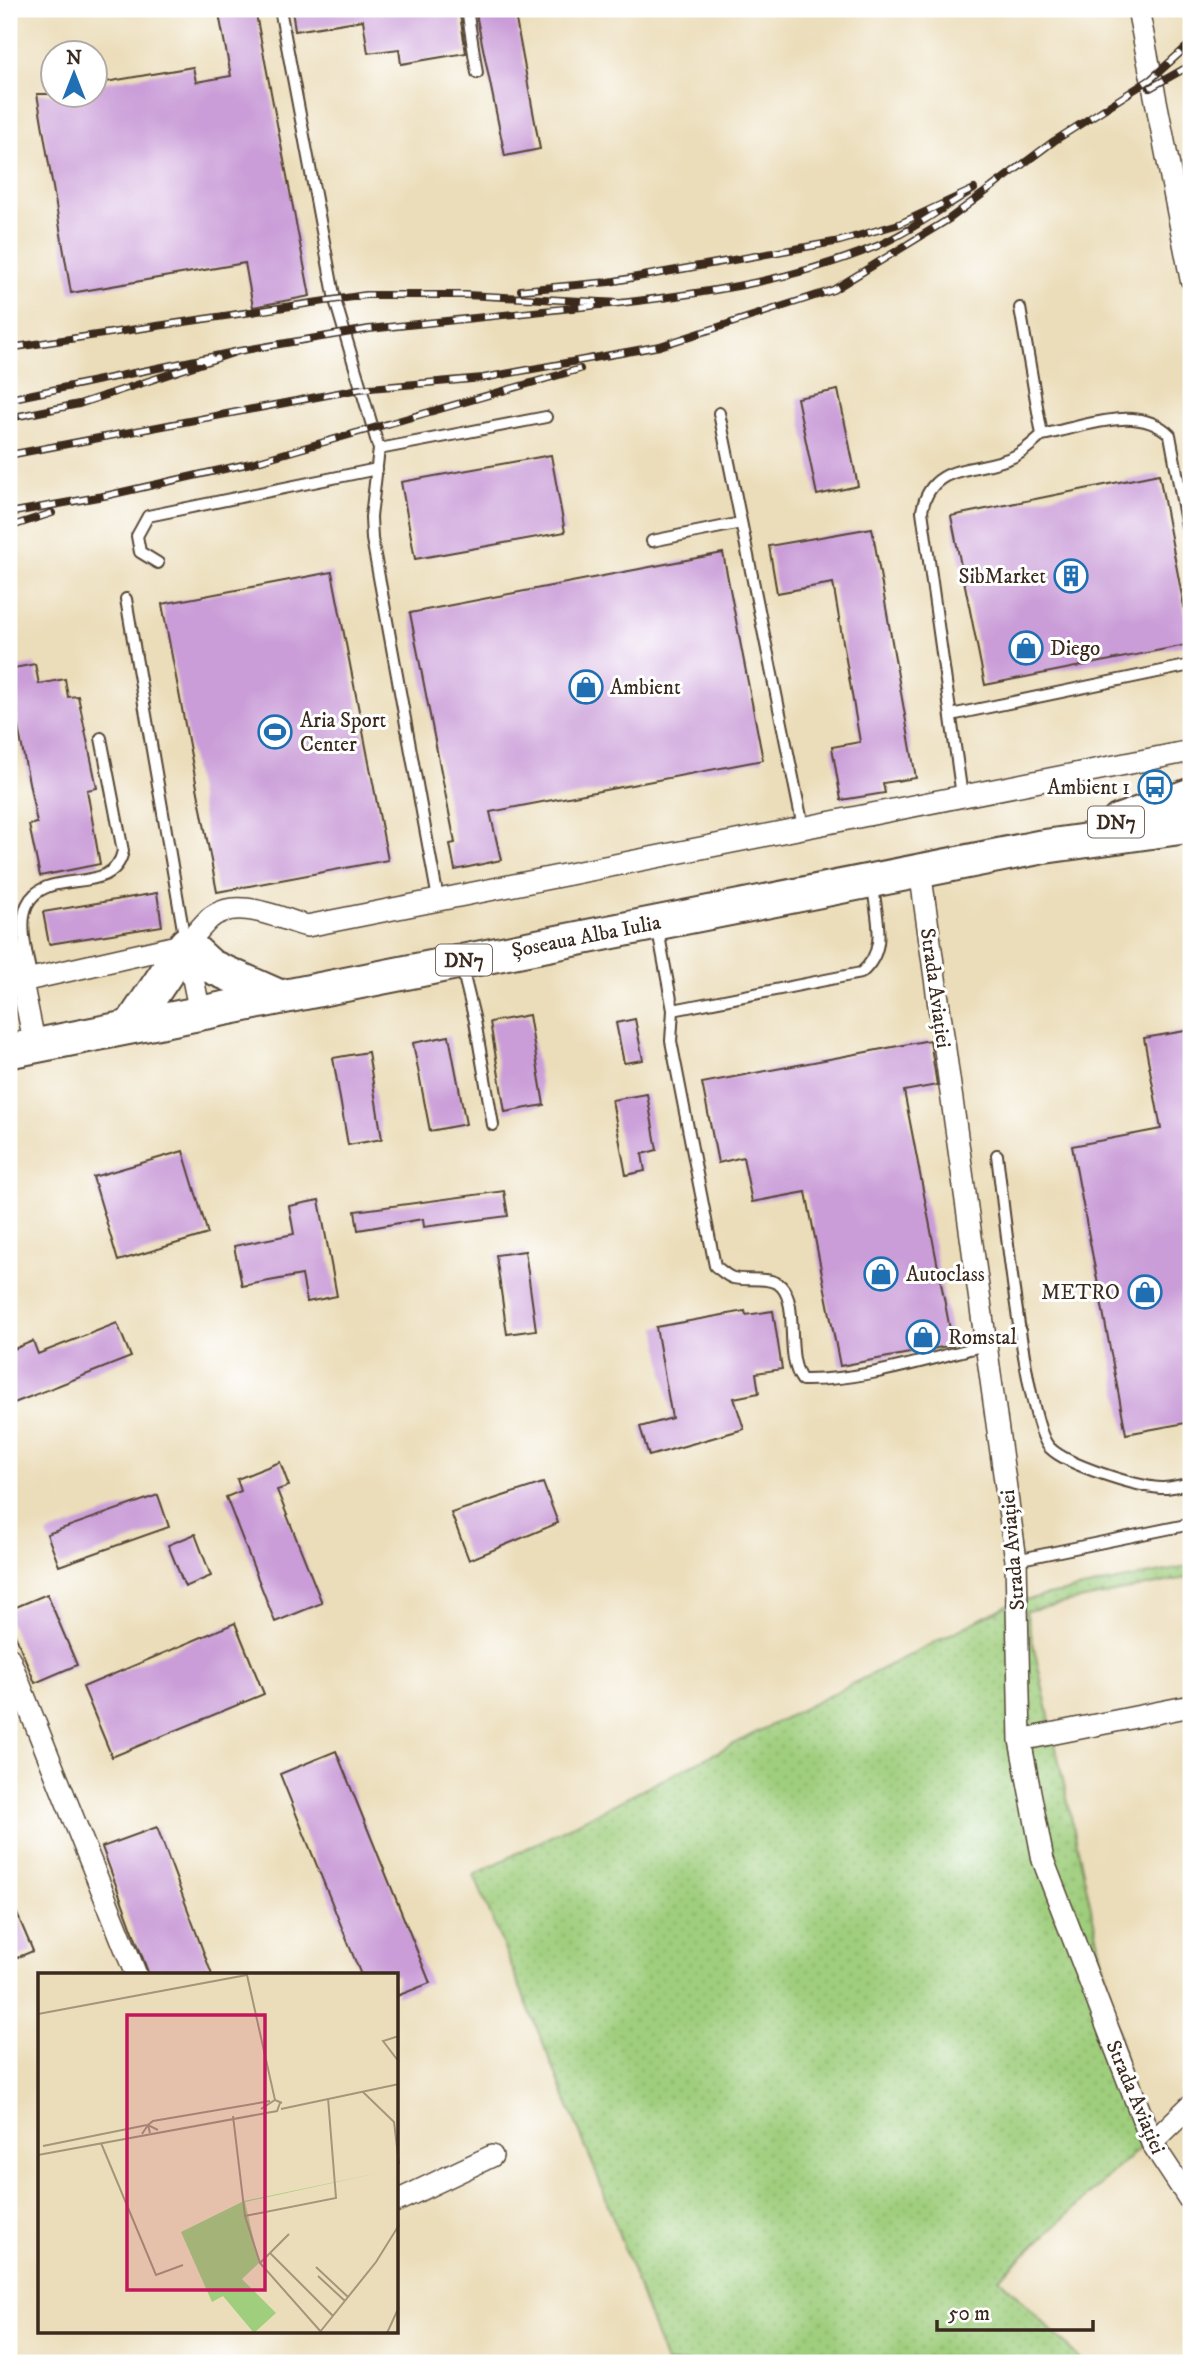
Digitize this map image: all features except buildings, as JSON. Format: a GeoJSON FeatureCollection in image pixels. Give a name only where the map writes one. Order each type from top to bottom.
{"type":"FeatureCollection","features":[{"type":"Feature","properties":{"kind":"main road","name":"Șoseaua Alba Iulia"},"geometry":{"type":"LineString","coordinates":[[1041,847],[1191,795]]}},
{"type":"Feature","properties":{"kind":"main road","name":"Șoseaua Alba Iulia"},"geometry":{"type":"LineString","coordinates":[[22,1048],[1041,847],[1191,826]]}},
{"type":"Feature","properties":{"kind":"main road"},"geometry":{"type":"LineString","coordinates":[[130,1027],[186,944],[210,965],[278,996]]}},
{"type":"Feature","properties":{"kind":"street"},"geometry":{"type":"LineString","coordinates":[[1138,9],[1191,279]]}},
{"type":"Feature","properties":{"kind":"street"},"geometry":{"type":"LineString","coordinates":[[22,1048],[21,982],[186,944],[210,918],[232,910],[251,909],[306,926],[1191,751]]}},
{"type":"Feature","properties":{"kind":"street","name":"Strada Aviației"},"geometry":{"type":"LineString","coordinates":[[920,870],[1016,1560],[1020,1740],[1043,1860],[1152,2143],[1191,2202]]}},
{"type":"Feature","properties":{"kind":"street"},"geometry":{"type":"LineString","coordinates":[[186,944],[200,1013]]}},
{"type":"Feature","properties":{"kind":"street"},"geometry":{"type":"LineString","coordinates":[[9,1658],[134,1973]]}},
{"type":"Feature","properties":{"kind":"street"},"geometry":{"type":"LineString","coordinates":[[1020,1740],[1191,1706]]}},
{"type":"Feature","properties":{"kind":"street"},"geometry":{"type":"LineString","coordinates":[[1152,2143],[1191,2105]]}},
{"type":"Feature","properties":{"kind":"street"},"geometry":{"type":"LineString","coordinates":[[399,2200],[492,2156]]}},
{"type":"Feature","properties":{"kind":"lane"},"geometry":{"type":"LineString","coordinates":[[280,9],[335,300],[379,449],[371,517],[373,539],[438,899]]}},
{"type":"Feature","properties":{"kind":"lane"},"geometry":{"type":"LineString","coordinates":[[467,9],[477,73]]}},
{"type":"Feature","properties":{"kind":"lane"},"geometry":{"type":"LineString","coordinates":[[1020,308],[1042,435]]}},
{"type":"Feature","properties":{"kind":"lane"},"geometry":{"type":"LineString","coordinates":[[719,413],[803,827]]}},
{"type":"Feature","properties":{"kind":"lane"},"geometry":{"type":"LineString","coordinates":[[379,449],[546,417]]}},
{"type":"Feature","properties":{"kind":"lane"},"geometry":{"type":"LineString","coordinates":[[962,796],[922,511],[925,496],[939,478],[1016,456],[1042,435],[1132,417],[1159,424],[1170,435],[1191,549]]}},
{"type":"Feature","properties":{"kind":"lane"},"geometry":{"type":"LineString","coordinates":[[159,563],[140,552],[137,536],[148,516],[377,468]]}},
{"type":"Feature","properties":{"kind":"lane"},"geometry":{"type":"LineString","coordinates":[[652,541],[741,523]]}},
{"type":"Feature","properties":{"kind":"lane"},"geometry":{"type":"LineString","coordinates":[[126,599],[186,944]]}},
{"type":"Feature","properties":{"kind":"lane"},"geometry":{"type":"LineString","coordinates":[[951,715],[1191,665]]}},
{"type":"Feature","properties":{"kind":"lane"},"geometry":{"type":"LineString","coordinates":[[21,982],[26,906],[35,895],[51,887],[114,873],[121,863],[123,851],[101,738]]}},
{"type":"Feature","properties":{"kind":"lane"},"geometry":{"type":"LineString","coordinates":[[673,1010],[861,973],[874,962],[879,950],[873,879]]}},
{"type":"Feature","properties":{"kind":"lane"},"geometry":{"type":"LineString","coordinates":[[9,914],[21,982]]}},
{"type":"Feature","properties":{"kind":"lane"},"geometry":{"type":"LineString","coordinates":[[656,922],[673,1010],[671,1041],[715,1266],[730,1277],[774,1282],[782,1287],[788,1299],[795,1370],[802,1380],[821,1381],[905,1365],[986,1345]]}},
{"type":"Feature","properties":{"kind":"lane"},"geometry":{"type":"LineString","coordinates":[[460,961],[475,1021],[493,1125]]}},
{"type":"Feature","properties":{"kind":"lane"},"geometry":{"type":"LineString","coordinates":[[997,1155],[1031,1402],[1048,1448],[1063,1457],[1132,1484],[1163,1489],[1191,1483]]}},
{"type":"Feature","properties":{"kind":"lane"},"geometry":{"type":"LineString","coordinates":[[1016,1560],[1191,1524]]}},
{"type":"Feature","properties":{"kind":"green space"},"geometry":{"type":"Polygon","coordinates":[[[1191,1566],[1191,1577],[1026,1611],[1143,2145],[999,2278],[1084,2363],[666,2363],[598,2177],[474,1875],[1014,1602],[1191,1566]]]}},
{"type":"Feature","properties":{"kind":"railway"},"geometry":{"type":"LineString","coordinates":[[9,455],[359,389],[483,378],[660,346],[833,290],[949,219],[1054,141],[1151,79],[1191,43]]}},
{"type":"Feature","properties":{"kind":"railway"},"geometry":{"type":"LineString","coordinates":[[1150,88],[1191,65]]}},
{"type":"Feature","properties":{"kind":"railway"},"geometry":{"type":"LineString","coordinates":[[521,290],[609,282],[840,241],[899,224],[974,189],[902,234],[846,258],[750,283],[686,295],[620,303]]}},
{"type":"Feature","properties":{"kind":"railway"},"geometry":{"type":"LineString","coordinates":[[9,348],[366,295],[466,295],[620,303],[369,329],[239,351]]}},
{"type":"Feature","properties":{"kind":"railway"},"geometry":{"type":"LineString","coordinates":[[9,399],[239,351],[79,404],[9,418]]}},
{"type":"Feature","properties":{"kind":"railway"},"geometry":{"type":"LineString","coordinates":[[9,513],[109,495],[251,463],[580,369]]}},
{"type":"Feature","properties":{"kind":"railway"},"geometry":{"type":"LineString","coordinates":[[9,527],[52,513]]}},
{"type":"Feature","properties":{"kind":"place","name":"SibMarket"},"geometry":{"type":"Point","coordinates":[1071,576]}},
{"type":"Feature","properties":{"kind":"place","name":"Diego"},"geometry":{"type":"Point","coordinates":[1026,648]}},
{"type":"Feature","properties":{"kind":"place","name":"Ambient"},"geometry":{"type":"Point","coordinates":[586,687]}},
{"type":"Feature","properties":{"kind":"place","name":"Aria Sport Center"},"geometry":{"type":"Point","coordinates":[275,732]}},
{"type":"Feature","properties":{"kind":"place","name":"Ambient 1"},"geometry":{"type":"Point","coordinates":[1155,787]}},
{"type":"Feature","properties":{"kind":"place","name":"Autoclass"},"geometry":{"type":"Point","coordinates":[881,1274]}},
{"type":"Feature","properties":{"kind":"place","name":"METRO"},"geometry":{"type":"Point","coordinates":[1145,1292]}},
{"type":"Feature","properties":{"kind":"place","name":"Romstal"},"geometry":{"type":"Point","coordinates":[923,1337]}}]}
